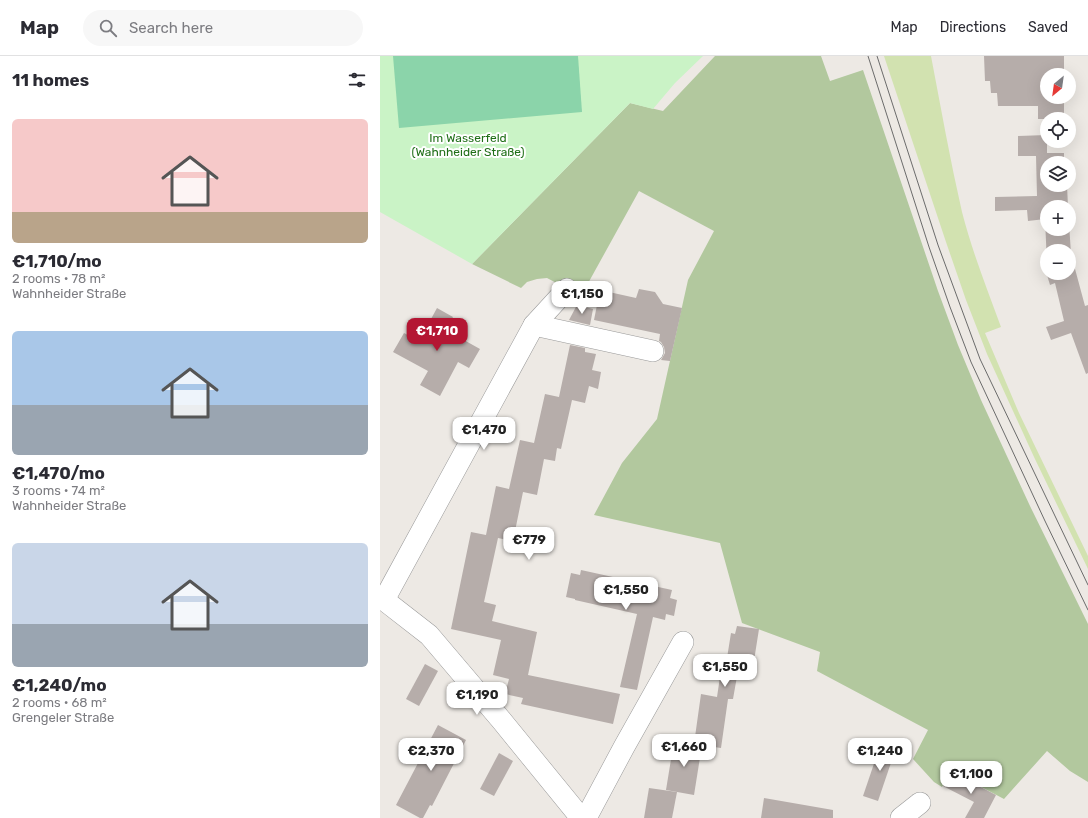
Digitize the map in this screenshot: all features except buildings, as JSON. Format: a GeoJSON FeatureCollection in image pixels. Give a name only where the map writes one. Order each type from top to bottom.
{"type":"FeatureCollection","features":[{"type":"Feature","properties":{"kind":"street"},"geometry":{"type":"LineString","coordinates":[[567,289],[534,325],[382,599],[430,635],[581,818]]}},
{"type":"Feature","properties":{"kind":"street"},"geometry":{"type":"LineString","coordinates":[[534,325],[653,351]]}},
{"type":"Feature","properties":{"kind":"street"},"geometry":{"type":"LineString","coordinates":[[586,818],[683,642]]}},
{"type":"Feature","properties":{"kind":"street"},"geometry":{"type":"LineString","coordinates":[[900,818],[920,803]]}},
{"type":"Feature","properties":{"kind":"green space","name":"Im Wasserfeld (Wahnheider Straße)"},"geometry":{"type":"Polygon","coordinates":[[[380,56],[703,56],[675,83],[653,109],[630,103],[472,264],[380,212],[380,56]]]}},
{"type":"Feature","properties":{"kind":"green space"},"geometry":{"type":"Polygon","coordinates":[[[393,56],[578,56],[582,112],[399,128],[393,56]]]}},
{"type":"Feature","properties":{"kind":"green space"},"geometry":{"type":"Polygon","coordinates":[[[715,56],[821,56],[830,81],[863,70],[938,291],[958,345],[981,400],[1030,506],[1088,624],[1088,782],[1070,771],[1047,751],[1004,799],[951,771],[942,787],[934,782],[913,759],[928,730],[817,671],[820,652],[742,623],[720,543],[594,515],[622,463],[657,419],[688,280],[714,231],[639,191],[581,296],[547,278],[527,282],[521,288],[472,264],[630,103],[663,111],[715,56]]]}},
{"type":"Feature","properties":{"kind":"green space"},"geometry":{"type":"Polygon","coordinates":[[[884,56],[931,56],[962,212],[975,256],[1001,327],[985,333],[1019,413],[1088,556],[1088,569],[1034,457],[987,354],[966,300],[884,56]]]}},
{"type":"Feature","properties":{"kind":"tram line"},"geometry":{"type":"LineString","coordinates":[[868,56],[929,247],[971,362],[1088,610]]}},
{"type":"Feature","properties":{"kind":"tram line"},"geometry":{"type":"LineString","coordinates":[[877,56],[938,245],[980,359],[1088,585]]}}]}
